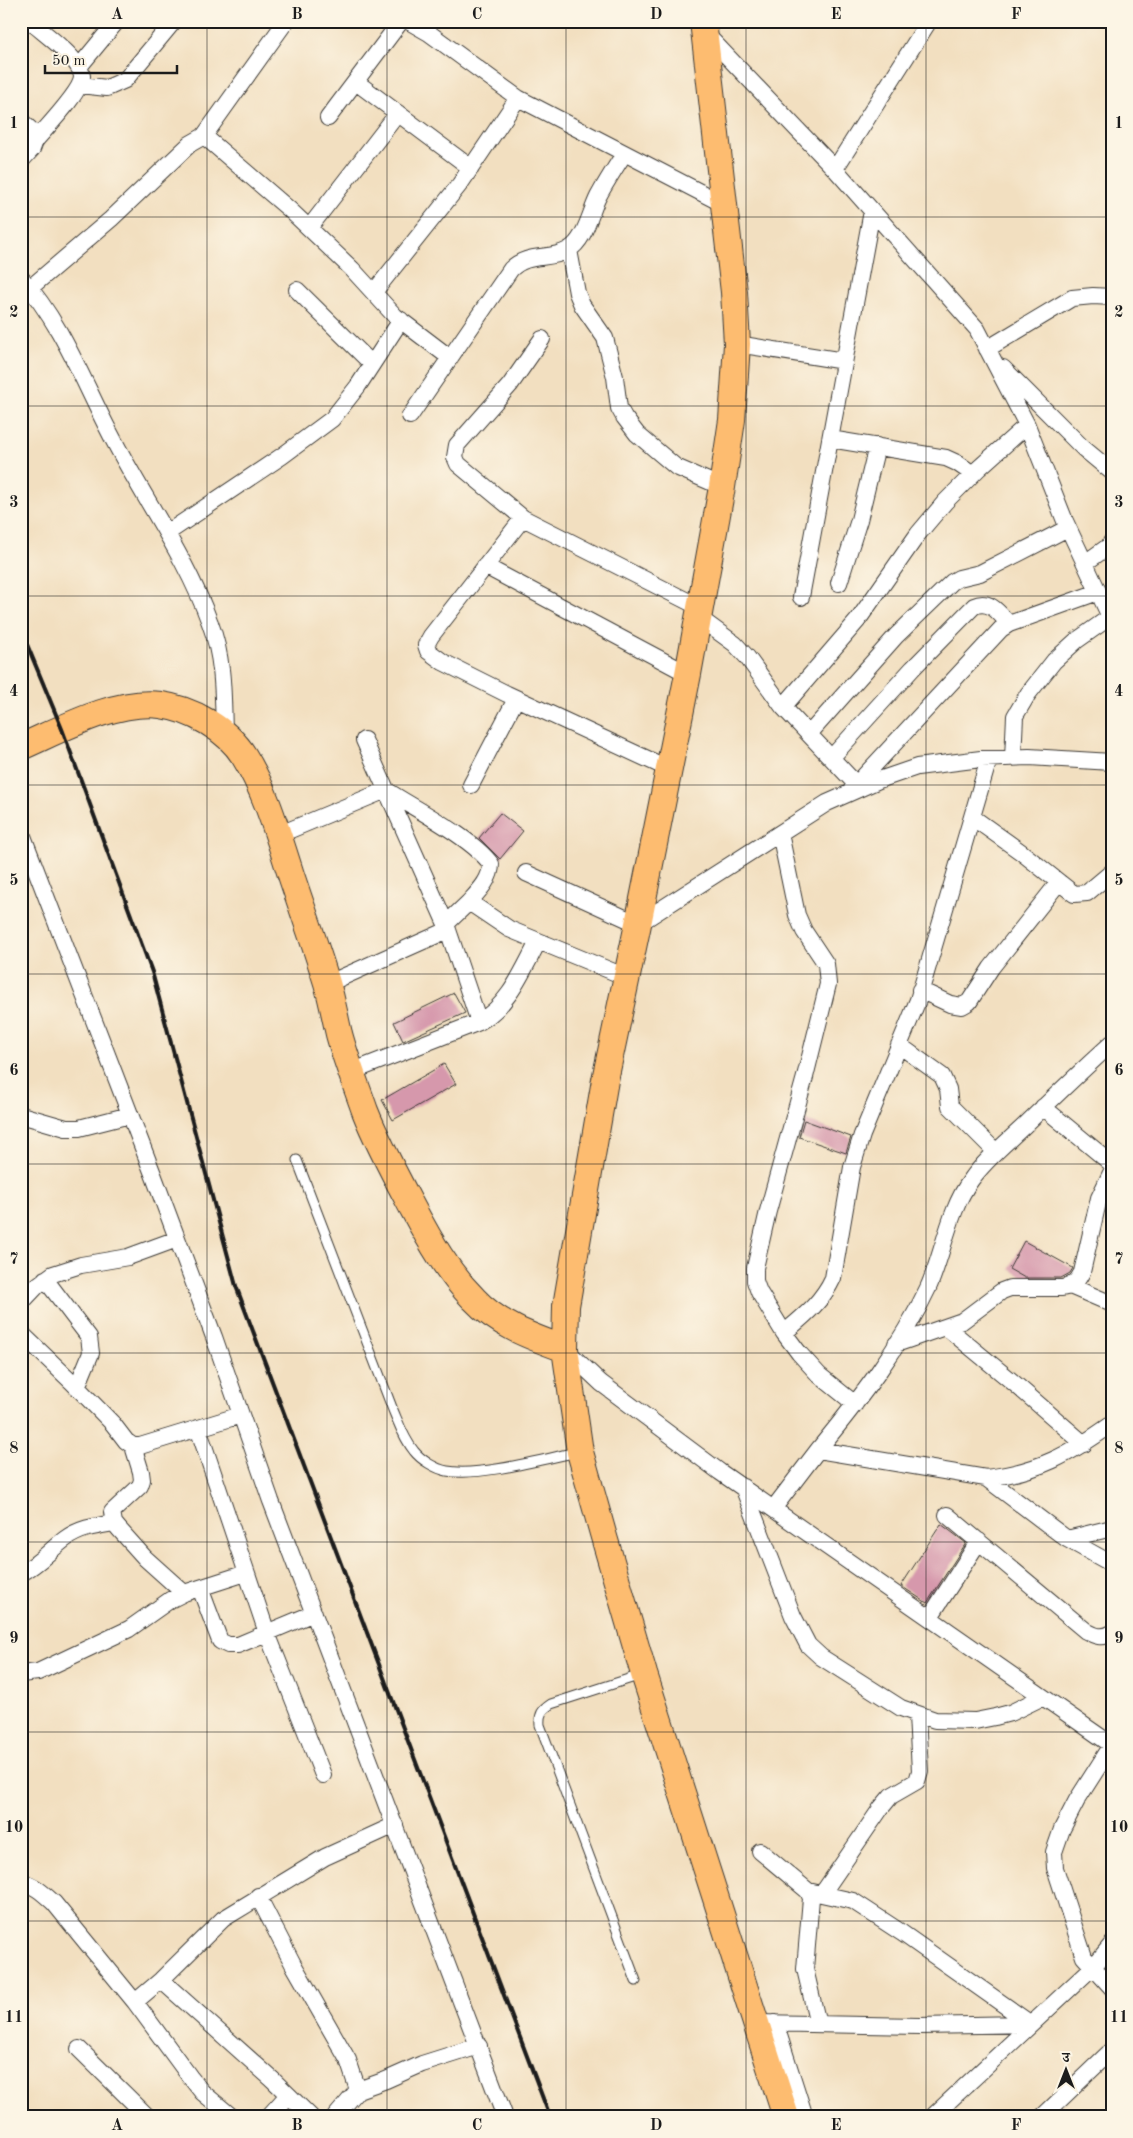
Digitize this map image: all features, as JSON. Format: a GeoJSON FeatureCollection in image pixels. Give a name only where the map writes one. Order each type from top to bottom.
{"type":"FeatureCollection","features":[{"type":"Feature","properties":{"kind":"main road"},"geometry":{"type":"LineString","coordinates":[[704,27],[725,205],[737,344],[732,420],[722,487],[688,674],[605,1080],[566,1306],[565,1349],[580,1452],[644,1674],[766,2023],[786,2117]]}},
{"type":"Feature","properties":{"kind":"main road"},"geometry":{"type":"LineString","coordinates":[[21,747],[104,712],[131,705],[159,705],[182,710],[201,718],[224,735],[242,753],[255,776],[278,835],[327,984],[351,1072],[366,1113],[392,1170],[453,1276],[475,1301],[502,1322],[530,1336],[565,1349]]}},
{"type":"Feature","properties":{"kind":"street"},"geometry":{"type":"LineString","coordinates":[[21,161],[32,150],[36,141],[74,95],[82,77],[79,67],[71,57],[30,21]]}},
{"type":"Feature","properties":{"kind":"street"},"geometry":{"type":"LineString","coordinates":[[79,67],[117,21]]}},
{"type":"Feature","properties":{"kind":"street"},"geometry":{"type":"LineString","coordinates":[[80,85],[107,88],[125,80],[174,21]]}},
{"type":"Feature","properties":{"kind":"street"},"geometry":{"type":"LineString","coordinates":[[224,735],[222,676],[213,631],[177,550],[110,435],[68,346],[46,310],[26,283],[111,219],[190,144],[204,136],[286,21]]}},
{"type":"Feature","properties":{"kind":"street"},"geometry":{"type":"LineString","coordinates":[[328,118],[401,21]]}},
{"type":"Feature","properties":{"kind":"street"},"geometry":{"type":"LineString","coordinates":[[408,21],[428,33],[518,98],[725,205]]}},
{"type":"Feature","properties":{"kind":"street"},"geometry":{"type":"LineString","coordinates":[[835,169],[930,21]]}},
{"type":"Feature","properties":{"kind":"street"},"geometry":{"type":"LineString","coordinates":[[704,27],[835,169],[977,329],[1027,425],[1068,528],[1111,619],[1076,642],[1054,661],[1028,694],[1015,716],[1013,758]]}},
{"type":"Feature","properties":{"kind":"street"},"geometry":{"type":"LineString","coordinates":[[356,82],[471,168]]}},
{"type":"Feature","properties":{"kind":"street"},"geometry":{"type":"LineString","coordinates":[[374,292],[471,168],[518,98]]}},
{"type":"Feature","properties":{"kind":"street"},"geometry":{"type":"LineString","coordinates":[[309,228],[398,113]]}},
{"type":"Feature","properties":{"kind":"street"},"geometry":{"type":"LineString","coordinates":[[21,121],[32,131],[36,141]]}},
{"type":"Feature","properties":{"kind":"street"},"geometry":{"type":"LineString","coordinates":[[204,136],[309,228],[401,320],[449,357]]}},
{"type":"Feature","properties":{"kind":"street"},"geometry":{"type":"LineString","coordinates":[[410,416],[511,269],[519,262],[557,255],[569,250],[576,244],[597,199],[624,154]]}},
{"type":"Feature","properties":{"kind":"street"},"geometry":{"type":"LineString","coordinates":[[800,597],[872,211]]}},
{"type":"Feature","properties":{"kind":"street"},"geometry":{"type":"LineString","coordinates":[[569,250],[577,293],[582,305],[601,331],[607,344],[619,408],[624,417],[637,434],[676,467],[722,487]]}},
{"type":"Feature","properties":{"kind":"street"},"geometry":{"type":"LineString","coordinates":[[297,290],[372,364]]}},
{"type":"Feature","properties":{"kind":"street"},"geometry":{"type":"LineString","coordinates":[[989,353],[1072,298],[1112,297]]}},
{"type":"Feature","properties":{"kind":"street"},"geometry":{"type":"LineString","coordinates":[[167,533],[282,456],[332,419],[346,403],[401,320]]}},
{"type":"Feature","properties":{"kind":"street"},"geometry":{"type":"LineString","coordinates":[[542,338],[510,385],[463,438],[455,450],[458,464],[523,518],[699,612],[747,657],[783,707],[832,757],[852,789]]}},
{"type":"Feature","properties":{"kind":"street"},"geometry":{"type":"LineString","coordinates":[[737,344],[844,360]]}},
{"type":"Feature","properties":{"kind":"street"},"geometry":{"type":"LineString","coordinates":[[989,353],[1083,448],[1112,472]]}},
{"type":"Feature","properties":{"kind":"street"},"geometry":{"type":"LineString","coordinates":[[783,707],[858,620],[918,534],[973,474],[1027,425]]}},
{"type":"Feature","properties":{"kind":"street"},"geometry":{"type":"LineString","coordinates":[[830,439],[946,458],[973,474]]}},
{"type":"Feature","properties":{"kind":"street"},"geometry":{"type":"LineString","coordinates":[[839,583],[859,520],[877,446]]}},
{"type":"Feature","properties":{"kind":"street"},"geometry":{"type":"LineString","coordinates":[[523,518],[426,645],[428,651],[443,662],[516,699],[669,769]]}},
{"type":"Feature","properties":{"kind":"street"},"geometry":{"type":"LineString","coordinates":[[809,734],[896,636],[952,582],[959,578],[980,573],[1068,528]]}},
{"type":"Feature","properties":{"kind":"street"},"geometry":{"type":"LineString","coordinates":[[1085,563],[1109,546],[1112,541]]}},
{"type":"Feature","properties":{"kind":"street"},"geometry":{"type":"LineString","coordinates":[[485,566],[688,674]]}},
{"type":"Feature","properties":{"kind":"street"},"geometry":{"type":"LineString","coordinates":[[852,789],[992,637],[1009,624],[1098,592]]}},
{"type":"Feature","properties":{"kind":"street"},"geometry":{"type":"LineString","coordinates":[[832,757],[913,668],[974,606],[985,603],[992,606],[1009,624]]}},
{"type":"Feature","properties":{"kind":"street"},"geometry":{"type":"LineString","coordinates":[[471,785],[516,699]]}},
{"type":"Feature","properties":{"kind":"street"},"geometry":{"type":"LineString","coordinates":[[364,740],[429,882],[447,927],[479,1022]]}},
{"type":"Feature","properties":{"kind":"street"},"geometry":{"type":"LineString","coordinates":[[526,873],[638,924],[780,832],[852,789],[917,767],[989,759],[1013,758],[1112,762]]}},
{"type":"Feature","properties":{"kind":"street"},"geometry":{"type":"LineString","coordinates":[[784,1333],[811,1310],[827,1290],[833,1278],[852,1167],[862,1136],[920,990],[989,759]]}},
{"type":"Feature","properties":{"kind":"street"},"geometry":{"type":"LineString","coordinates":[[278,835],[386,790]]}},
{"type":"Feature","properties":{"kind":"street"},"geometry":{"type":"LineString","coordinates":[[327,984],[447,927],[488,880],[491,872],[491,864],[480,852],[451,831],[386,790]]}},
{"type":"Feature","properties":{"kind":"street"},"geometry":{"type":"LineString","coordinates":[[972,817],[1021,852],[1074,894],[1087,893],[1112,872]]}},
{"type":"Feature","properties":{"kind":"street"},"geometry":{"type":"LineString","coordinates":[[21,831],[177,1238],[271,1501],[396,1825],[505,2117]]}},
{"type":"Feature","properties":{"kind":"street"},"geometry":{"type":"LineString","coordinates":[[780,832],[797,915],[804,931],[826,964],[828,984],[755,1268],[755,1280],[759,1292],[784,1333],[819,1375],[855,1404]]}},
{"type":"Feature","properties":{"kind":"street"},"geometry":{"type":"LineString","coordinates":[[920,990],[950,1004],[962,1006],[969,1002],[990,968],[1059,882]]}},
{"type":"Feature","properties":{"kind":"street"},"geometry":{"type":"LineString","coordinates":[[469,902],[509,929],[626,977]]}},
{"type":"Feature","properties":{"kind":"street"},"geometry":{"type":"LineString","coordinates":[[351,1072],[479,1022],[491,1014],[502,1005],[538,942]]}},
{"type":"Feature","properties":{"kind":"street"},"geometry":{"type":"LineString","coordinates":[[773,1509],[855,1404],[896,1344],[927,1290],[960,1200],[970,1180],[996,1152],[1112,1043]]}},
{"type":"Feature","properties":{"kind":"street"},"geometry":{"type":"LineString","coordinates":[[898,1045],[942,1076],[946,1082],[950,1106],[996,1152]]}},
{"type":"Feature","properties":{"kind":"street"},"geometry":{"type":"LineString","coordinates":[[1044,1107],[1112,1164]]}},
{"type":"Feature","properties":{"kind":"street"},"geometry":{"type":"LineString","coordinates":[[21,1115],[55,1127],[79,1128],[130,1115]]}},
{"type":"Feature","properties":{"kind":"street"},"geometry":{"type":"LineString","coordinates":[[896,1344],[962,1321],[1002,1291],[1010,1288],[1048,1289],[1070,1286],[1077,1281],[1082,1272],[1099,1198],[1112,1171]]}},
{"type":"Feature","properties":{"kind":"street"},"geometry":{"type":"LineString","coordinates":[[21,1303],[45,1279],[69,1268],[144,1252],[177,1238]]}},
{"type":"Feature","properties":{"kind":"street"},"geometry":{"type":"LineString","coordinates":[[45,1279],[82,1328],[91,1344],[89,1358],[77,1387]]}},
{"type":"Feature","properties":{"kind":"street"},"geometry":{"type":"LineString","coordinates":[[1070,1286],[1112,1304]]}},
{"type":"Feature","properties":{"kind":"street"},"geometry":{"type":"LineString","coordinates":[[946,1328],[1084,1444]]}},
{"type":"Feature","properties":{"kind":"street"},"geometry":{"type":"LineString","coordinates":[[21,1333],[77,1387],[113,1424],[126,1441],[133,1446],[140,1446],[241,1415]]}},
{"type":"Feature","properties":{"kind":"street"},"geometry":{"type":"LineString","coordinates":[[565,1349],[601,1383],[743,1488],[1112,1745],[1073,1807],[1062,1829],[1054,1852],[1055,1868],[1084,1957],[1112,1988]]}},
{"type":"Feature","properties":{"kind":"street"},"geometry":{"type":"LineString","coordinates":[[818,1450],[986,1478],[1012,1475],[1040,1466],[1084,1444],[1112,1424]]}},
{"type":"Feature","properties":{"kind":"street"},"geometry":{"type":"LineString","coordinates":[[198,1428],[267,1633],[323,1775]]}},
{"type":"Feature","properties":{"kind":"street"},"geometry":{"type":"LineString","coordinates":[[133,1446],[142,1480],[140,1486],[112,1512],[114,1523],[145,1558],[184,1593]]}},
{"type":"Feature","properties":{"kind":"street"},"geometry":{"type":"LineString","coordinates":[[986,1478],[1067,1539],[1112,1564]]}},
{"type":"Feature","properties":{"kind":"street"},"geometry":{"type":"LineString","coordinates":[[743,1488],[793,1616],[808,1644],[821,1657],[893,1703],[916,1715],[946,1722],[975,1721],[1010,1713],[1043,1697]]}},
{"type":"Feature","properties":{"kind":"street"},"geometry":{"type":"LineString","coordinates":[[947,1515],[1086,1631],[1097,1636],[1106,1636],[1112,1633]]}},
{"type":"Feature","properties":{"kind":"street"},"geometry":{"type":"LineString","coordinates":[[21,1573],[30,1569],[66,1539],[78,1532],[87,1528],[114,1523]]}},
{"type":"Feature","properties":{"kind":"street"},"geometry":{"type":"LineString","coordinates":[[1067,1539],[1112,1528]]}},
{"type":"Feature","properties":{"kind":"street"},"geometry":{"type":"LineString","coordinates":[[930,1617],[979,1542]]}},
{"type":"Feature","properties":{"kind":"street"},"geometry":{"type":"LineString","coordinates":[[21,1674],[38,1672],[111,1638],[129,1629],[170,1600],[184,1593],[246,1574]]}},
{"type":"Feature","properties":{"kind":"street"},"geometry":{"type":"LineString","coordinates":[[200,1588],[220,1641],[228,1645],[238,1644],[267,1633],[314,1612]]}},
{"type":"Feature","properties":{"kind":"street"},"geometry":{"type":"LineString","coordinates":[[818,2024],[805,1969],[806,1937],[811,1910],[811,1898],[881,1808],[898,1791],[916,1781],[920,1771],[916,1715]]}},
{"type":"Feature","properties":{"kind":"street"},"geometry":{"type":"LineString","coordinates":[[135,2002],[161,1980],[223,1919],[325,1857],[396,1825]]}},
{"type":"Feature","properties":{"kind":"street"},"geometry":{"type":"LineString","coordinates":[[760,1851],[815,1892],[854,1901],[1031,2024]]}},
{"type":"Feature","properties":{"kind":"street"},"geometry":{"type":"LineString","coordinates":[[21,1882],[30,1884],[38,1889],[54,1903],[135,2002],[202,2092],[232,2117]]}},
{"type":"Feature","properties":{"kind":"street"},"geometry":{"type":"LineString","coordinates":[[258,1896],[293,1964],[348,2060],[358,2090]]}},
{"type":"Feature","properties":{"kind":"street"},"geometry":{"type":"LineString","coordinates":[[932,2117],[1094,1966],[1112,1944]]}},
{"type":"Feature","properties":{"kind":"street"},"geometry":{"type":"LineString","coordinates":[[161,1980],[311,2117]]}},
{"type":"Feature","properties":{"kind":"street"},"geometry":{"type":"LineString","coordinates":[[805,2117],[766,2023],[1031,2024]]}},
{"type":"Feature","properties":{"kind":"street"},"geometry":{"type":"LineString","coordinates":[[335,2117],[358,2090],[422,2064],[479,2046]]}},
{"type":"Feature","properties":{"kind":"street"},"geometry":{"type":"LineString","coordinates":[[79,2049],[148,2117]]}},
{"type":"Feature","properties":{"kind":"street"},"geometry":{"type":"LineString","coordinates":[[1042,2117],[1112,2050]]}},
{"type":"Feature","properties":{"kind":"street"},"geometry":{"type":"LineString","coordinates":[[268,2117],[288,2094]]}},
{"type":"Feature","properties":{"kind":"lane"},"geometry":{"type":"LineString","coordinates":[[298,1160],[393,1410],[405,1438],[416,1453],[431,1464],[446,1471],[464,1472],[482,1471],[580,1452]]}},
{"type":"Feature","properties":{"kind":"lane"},"geometry":{"type":"LineString","coordinates":[[636,1981],[540,1725],[539,1716],[543,1710],[558,1701],[644,1674]]}},
{"type":"Feature","properties":{"kind":"building"},"geometry":{"type":"Polygon","coordinates":[[[500,813],[523,831],[500,859],[479,838],[500,813]]]}},
{"type":"Feature","properties":{"kind":"building"},"geometry":{"type":"Polygon","coordinates":[[[454,993],[465,1013],[403,1041],[394,1022],[454,993]]]}},
{"type":"Feature","properties":{"kind":"building"},"geometry":{"type":"Polygon","coordinates":[[[444,1064],[456,1084],[393,1120],[382,1100],[444,1064]]]}},
{"type":"Feature","properties":{"kind":"building"},"geometry":{"type":"Polygon","coordinates":[[[804,1120],[851,1137],[846,1153],[799,1137],[804,1120]]]}},
{"type":"Feature","properties":{"kind":"building"},"geometry":{"type":"Polygon","coordinates":[[[1024,1241],[1073,1268],[1070,1273],[1061,1278],[1025,1278],[1009,1269],[1024,1241]]]}},
{"type":"Feature","properties":{"kind":"building"},"geometry":{"type":"Polygon","coordinates":[[[941,1524],[966,1543],[927,1603],[901,1586],[941,1524]]]}},
{"type":"Feature","properties":{"kind":"railway"},"geometry":{"type":"LineString","coordinates":[[21,630],[62,729],[152,972],[236,1286],[550,2117]]}}]}
